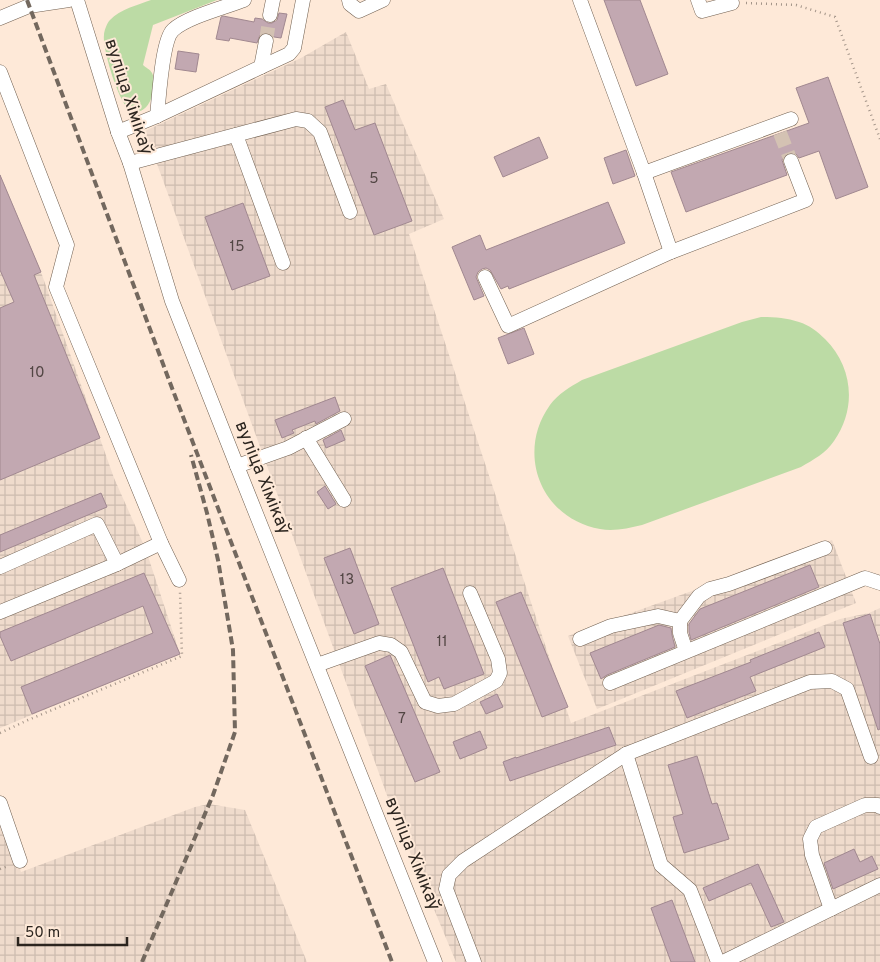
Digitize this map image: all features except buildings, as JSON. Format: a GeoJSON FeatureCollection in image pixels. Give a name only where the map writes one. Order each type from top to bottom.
{"type":"FeatureCollection","features":[{"type":"Feature","properties":{"kind":"street"},"geometry":{"type":"LineString","coordinates":[[0,18],[29,6],[69,0]]}},
{"type":"Feature","properties":{"kind":"street","name":"вуліца Хімікаў"},"geometry":{"type":"LineString","coordinates":[[77,0],[172,301],[435,962]]}},
{"type":"Feature","properties":{"kind":"street"},"geometry":{"type":"LineString","coordinates":[[157,116],[165,45],[172,30],[187,20],[244,0]]}},
{"type":"Feature","properties":{"kind":"street"},"geometry":{"type":"LineString","coordinates":[[270,16],[273,0]]}},
{"type":"Feature","properties":{"kind":"street"},"geometry":{"type":"LineString","coordinates":[[118,132],[157,116],[289,54],[294,48],[303,0]]}},
{"type":"Feature","properties":{"kind":"street"},"geometry":{"type":"LineString","coordinates":[[349,0],[350,4],[359,11],[383,0]]}},
{"type":"Feature","properties":{"kind":"street"},"geometry":{"type":"LineString","coordinates":[[580,0],[671,252]]}},
{"type":"Feature","properties":{"kind":"street"},"geometry":{"type":"LineString","coordinates":[[698,0],[702,11],[732,3]]}},
{"type":"Feature","properties":{"kind":"street"},"geometry":{"type":"LineString","coordinates":[[262,66],[266,41]]}},
{"type":"Feature","properties":{"kind":"street"},"geometry":{"type":"LineString","coordinates":[[0,72],[67,245],[56,287],[162,543],[180,580]]}},
{"type":"Feature","properties":{"kind":"street"},"geometry":{"type":"LineString","coordinates":[[130,163],[296,119],[308,120],[320,132],[350,212]]}},
{"type":"Feature","properties":{"kind":"street"},"geometry":{"type":"LineString","coordinates":[[644,173],[779,129],[791,119]]}},
{"type":"Feature","properties":{"kind":"street"},"geometry":{"type":"LineString","coordinates":[[236,135],[283,263]]}},
{"type":"Feature","properties":{"kind":"street"},"geometry":{"type":"LineString","coordinates":[[485,277],[508,326],[671,252],[806,200],[791,161]]}},
{"type":"Feature","properties":{"kind":"street"},"geometry":{"type":"LineString","coordinates":[[237,466],[288,448],[344,419]]}},
{"type":"Feature","properties":{"kind":"street"},"geometry":{"type":"LineString","coordinates":[[306,438],[344,500]]}},
{"type":"Feature","properties":{"kind":"street"},"geometry":{"type":"LineString","coordinates":[[0,567],[97,524],[117,564]]}},
{"type":"Feature","properties":{"kind":"street"},"geometry":{"type":"LineString","coordinates":[[0,612],[117,564],[162,543]]}},
{"type":"Feature","properties":{"kind":"street"},"geometry":{"type":"LineString","coordinates":[[686,651],[680,633],[680,622],[699,596],[710,589],[729,584],[825,548]]}},
{"type":"Feature","properties":{"kind":"street"},"geometry":{"type":"LineString","coordinates":[[610,682],[865,578],[880,583]]}},
{"type":"Feature","properties":{"kind":"street"},"geometry":{"type":"LineString","coordinates":[[317,665],[379,643],[391,644],[401,652],[425,702],[438,706],[454,704],[496,681],[500,672],[498,659],[470,593]]}},
{"type":"Feature","properties":{"kind":"street"},"geometry":{"type":"LineString","coordinates":[[580,639],[611,626],[658,616],[680,622]]}},
{"type":"Feature","properties":{"kind":"street"},"geometry":{"type":"LineString","coordinates":[[474,962],[446,889],[449,875],[463,861],[626,754],[810,682],[832,680],[847,689],[871,757]]}},
{"type":"Feature","properties":{"kind":"street"},"geometry":{"type":"LineString","coordinates":[[626,754],[661,865],[690,890],[718,962]]}},
{"type":"Feature","properties":{"kind":"street"},"geometry":{"type":"LineString","coordinates":[[0,802],[20,861]]}},
{"type":"Feature","properties":{"kind":"street"},"geometry":{"type":"LineString","coordinates":[[831,909],[812,855],[810,839],[816,827],[865,805],[878,805],[880,807]]}},
{"type":"Feature","properties":{"kind":"street"},"geometry":{"type":"LineString","coordinates":[[723,962],[880,885]]}},
{"type":"Feature","properties":{"kind":"path"},"geometry":{"type":"LineString","coordinates":[[732,3],[796,6],[835,17],[880,140]]}},
{"type":"Feature","properties":{"kind":"path"},"geometry":{"type":"LineString","coordinates":[[0,733],[182,656],[180,580]]}},
{"type":"Feature","properties":{"kind":"shaded area"},"geometry":{"type":"Polygon","coordinates":[[[346,32],[369,89],[386,84],[444,219],[409,234],[571,723],[840,619],[869,613],[880,608],[880,962],[456,962],[392,809],[145,131],[301,58],[346,32]]]}},
{"type":"Feature","properties":{"kind":"shaded area"},"geometry":{"type":"Polygon","coordinates":[[[0,174],[41,272],[114,478],[146,550],[180,654],[0,728],[0,174]]]}},
{"type":"Feature","properties":{"kind":"shaded area"},"geometry":{"type":"Polygon","coordinates":[[[832,540],[856,603],[597,709],[568,636],[832,540]]]}},
{"type":"Feature","properties":{"kind":"shaded area"},"geometry":{"type":"Polygon","coordinates":[[[209,804],[245,810],[307,962],[0,962],[0,813],[21,872],[195,807],[209,804]]]}},
{"type":"Feature","properties":{"kind":"green space"},"geometry":{"type":"Polygon","coordinates":[[[151,0],[217,0],[153,25],[143,65],[150,70],[154,78],[153,93],[147,106],[137,112],[130,110],[126,106],[116,87],[104,42],[104,33],[108,23],[114,16],[151,0]]]}},
{"type":"Feature","properties":{"kind":"green space"},"geometry":{"type":"Polygon","coordinates":[[[761,317],[803,323],[825,339],[841,362],[849,388],[849,402],[841,428],[834,441],[823,453],[801,467],[642,525],[616,530],[605,530],[580,523],[563,512],[549,498],[540,482],[535,463],[535,444],[540,424],[550,405],[560,394],[582,380],[742,322],[761,317]]]}},
{"type":"Feature","properties":{"kind":"tunnel"},"geometry":{"type":"LineString","coordinates":[[266,41],[270,15]]}},
{"type":"Feature","properties":{"kind":"tunnel"},"geometry":{"type":"LineString","coordinates":[[780,133],[791,161]]}},
{"type":"Feature","properties":{"kind":"railway"},"geometry":{"type":"LineString","coordinates":[[27,0],[172,388],[392,962]]}},
{"type":"Feature","properties":{"kind":"railway"},"geometry":{"type":"LineString","coordinates":[[142,962],[213,795],[235,732],[233,650],[218,560],[191,455]]}}]}
